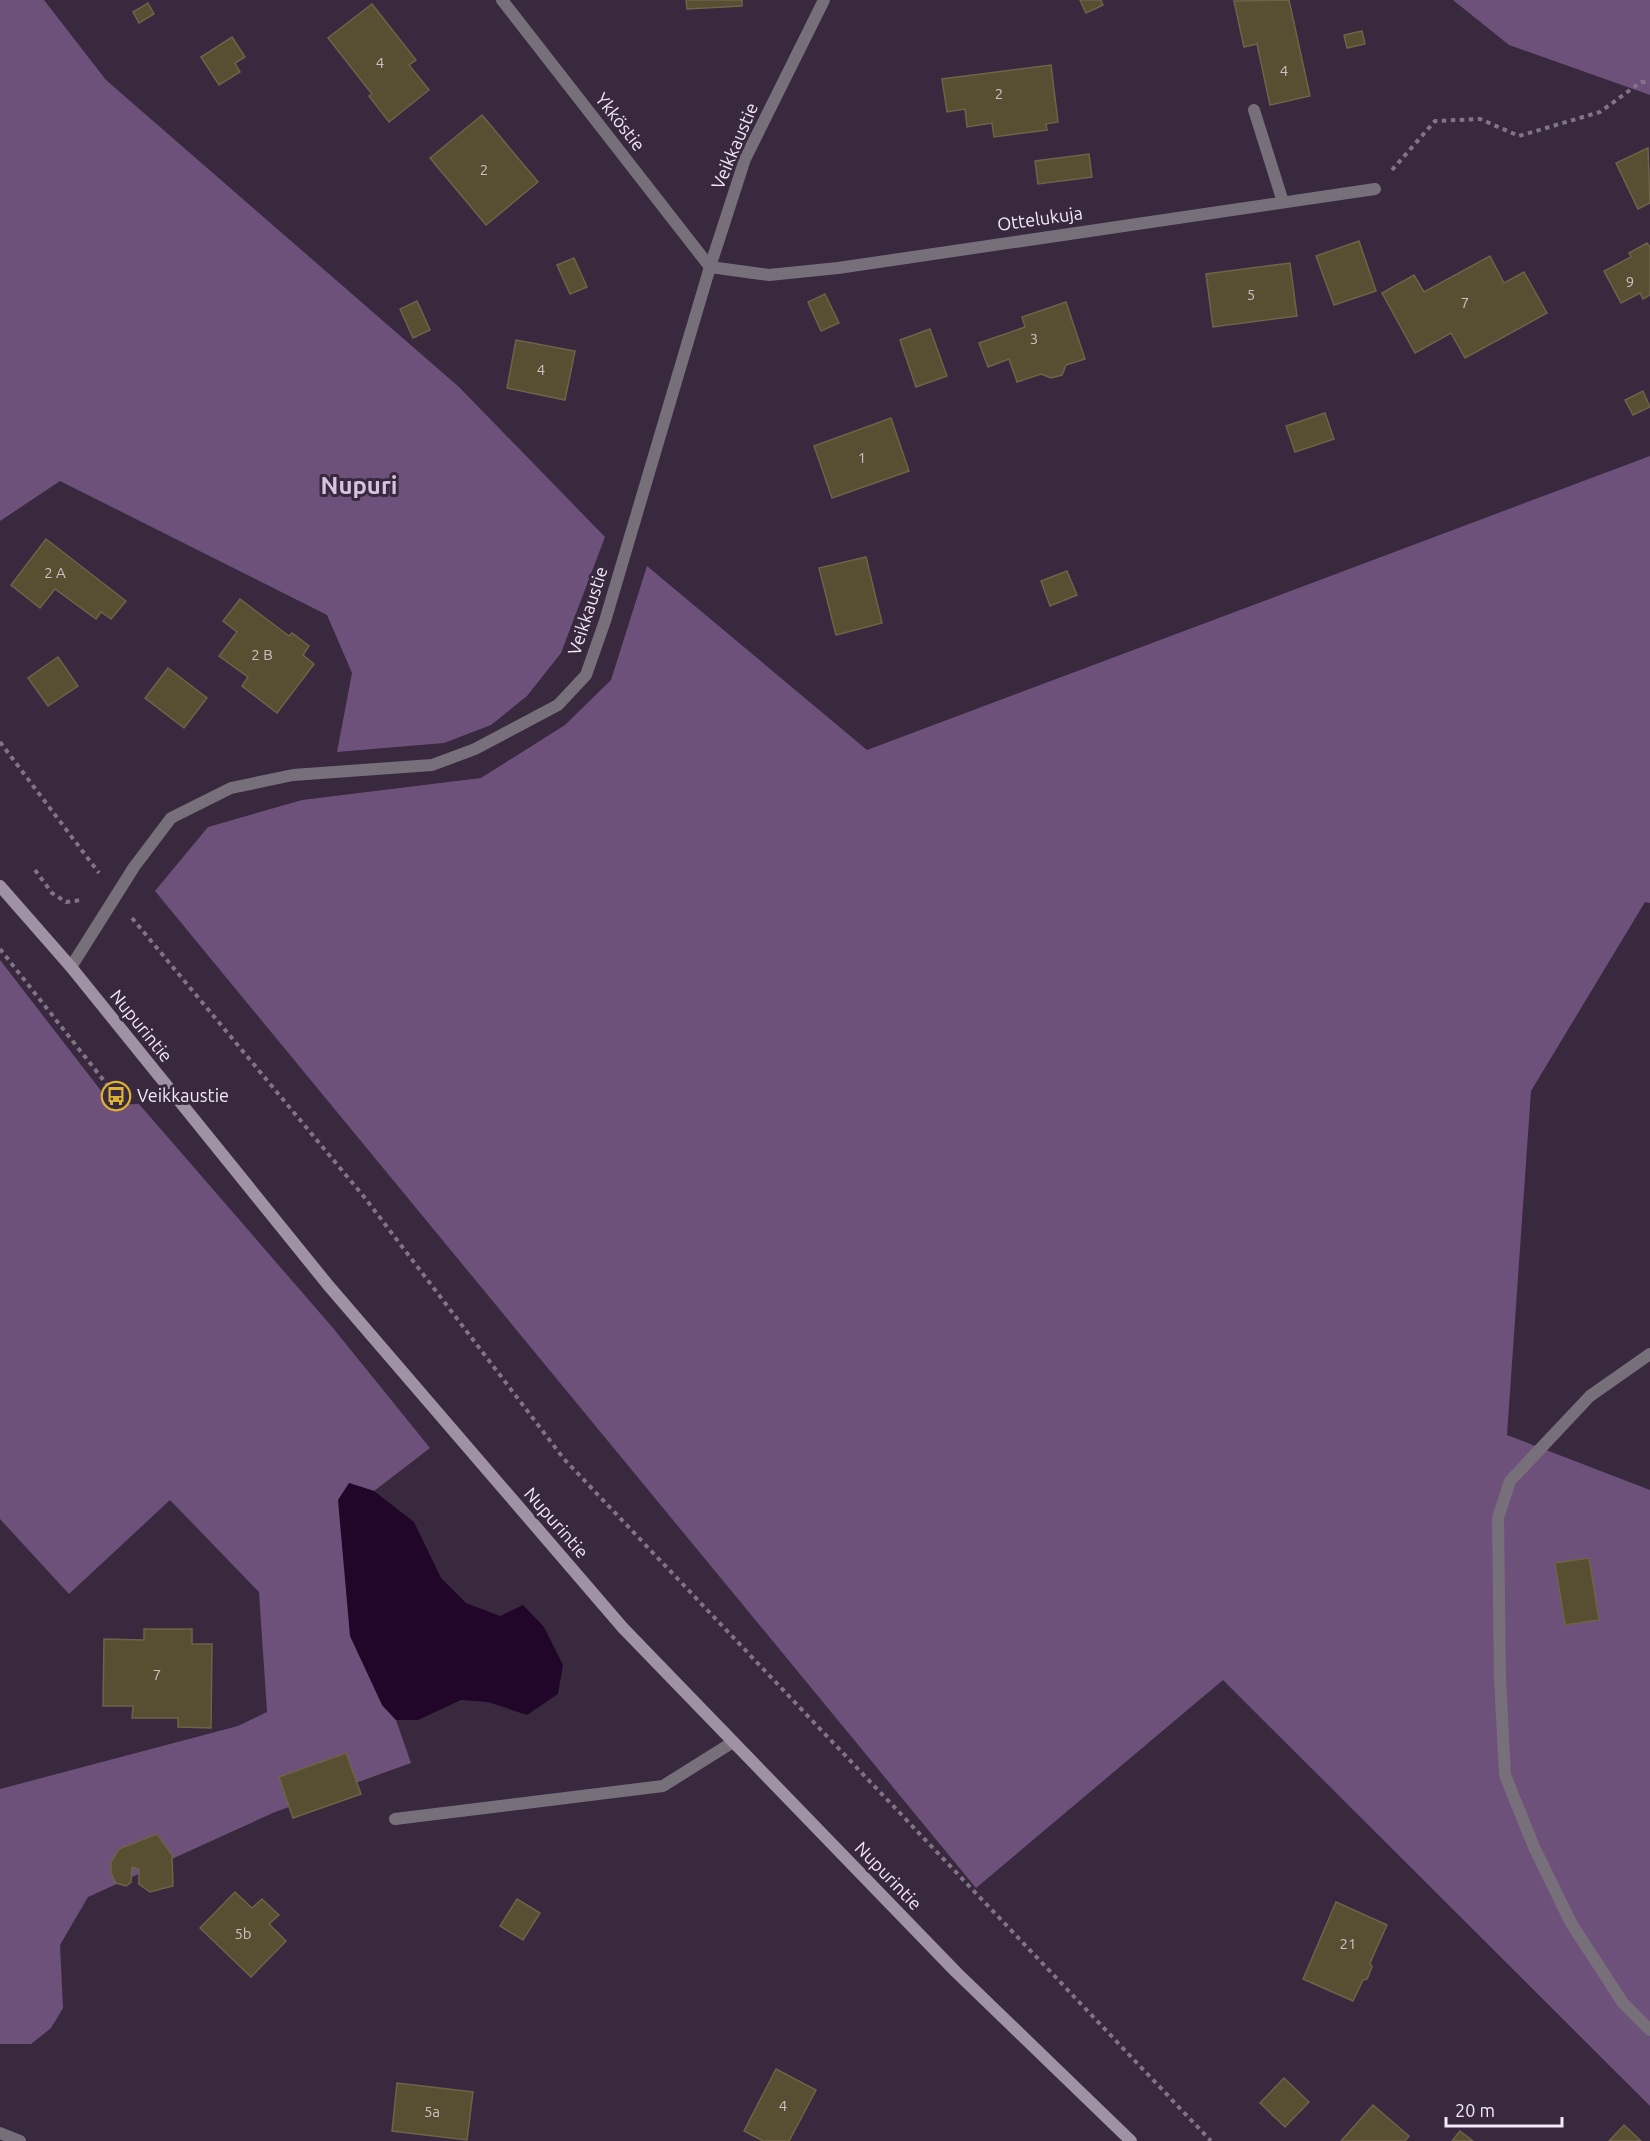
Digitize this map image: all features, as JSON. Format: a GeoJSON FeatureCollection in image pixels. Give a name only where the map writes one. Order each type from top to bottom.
{"type":"FeatureCollection","features":[{"type":"Feature","properties":{"kind":"main road","name":"Nupurintie"},"geometry":{"type":"LineString","coordinates":[[0,886],[71,967],[343,1303],[622,1628],[956,1972],[1131,2141]]}},
{"type":"Feature","properties":{"kind":"street","name":"Ykköstie"},"geometry":{"type":"LineString","coordinates":[[502,0],[710,267]]}},
{"type":"Feature","properties":{"kind":"street","name":"Veikkaustie"},"geometry":{"type":"LineString","coordinates":[[71,967],[134,867],[171,818],[231,788],[293,775],[432,765],[475,749],[558,705],[586,675],[606,621],[710,267],[745,159],[824,0]]}},
{"type":"Feature","properties":{"kind":"street"},"geometry":{"type":"LineString","coordinates":[[1254,110],[1283,202]]}},
{"type":"Feature","properties":{"kind":"street","name":"Ottelukuja"},"geometry":{"type":"LineString","coordinates":[[710,267],[769,275],[838,268],[1375,189]]}},
{"type":"Feature","properties":{"kind":"street"},"geometry":{"type":"LineString","coordinates":[[1650,1354],[1590,1396],[1510,1481],[1498,1518],[1500,1678],[1505,1775],[1534,1847],[1570,1923],[1623,2003],[1650,2030]]}},
{"type":"Feature","properties":{"kind":"street"},"geometry":{"type":"LineString","coordinates":[[395,1819],[663,1786],[733,1742]]}},
{"type":"Feature","properties":{"kind":"street"},"geometry":{"type":"LineString","coordinates":[[0,2133],[20,2141]]}},
{"type":"Feature","properties":{"kind":"path"},"geometry":{"type":"LineString","coordinates":[[1375,189],[1435,121],[1480,119],[1520,136],[1600,112],[1641,82],[1650,82]]}},
{"type":"Feature","properties":{"kind":"path"},"geometry":{"type":"LineString","coordinates":[[0,742],[115,898],[365,1198],[564,1460],[1211,2141]]}},
{"type":"Feature","properties":{"kind":"path"},"geometry":{"type":"LineString","coordinates":[[35,870],[52,893],[66,902],[80,902],[85,897]]}},
{"type":"Feature","properties":{"kind":"path"},"geometry":{"type":"LineString","coordinates":[[0,949],[116,1096]]}},
{"type":"Feature","properties":{"kind":"shaded area"},"geometry":{"type":"Polygon","coordinates":[[[0,0],[44,0],[106,80],[459,387],[605,537],[561,653],[527,696],[491,725],[444,743],[337,752],[352,673],[327,615],[60,481],[0,521],[0,0]]]}},
{"type":"Feature","properties":{"kind":"shaded area"},"geometry":{"type":"Polygon","coordinates":[[[1453,0],[1650,0],[1650,95],[1509,45],[1453,0]]]}},
{"type":"Feature","properties":{"kind":"shaded area"},"geometry":{"type":"Polygon","coordinates":[[[1650,456],[1650,903],[1645,902],[1531,1091],[1507,1435],[1650,1490],[1650,2106],[1223,1680],[976,1888],[155,891],[208,827],[302,800],[481,778],[565,725],[611,680],[647,566],[867,750],[1650,456]]]}},
{"type":"Feature","properties":{"kind":"shaded area"},"geometry":{"type":"Polygon","coordinates":[[[0,960],[112,1105],[139,1104],[333,1328],[430,1448],[374,1491],[349,1483],[382,1705],[396,1720],[411,1763],[275,1812],[88,1897],[60,1945],[63,2008],[51,2028],[31,2044],[0,2044],[0,1789],[238,1726],[267,1712],[259,1592],[170,1500],[69,1594],[0,1519],[0,960]]]}},
{"type":"Feature","properties":{"kind":"shaded area"},"geometry":{"type":"Polygon","coordinates":[[[349,1483],[374,1491],[414,1522],[441,1578],[466,1603],[500,1616],[523,1605],[544,1627],[563,1665],[558,1694],[527,1715],[488,1702],[461,1700],[418,1720],[396,1720],[382,1705],[350,1636],[338,1500],[349,1483]]]}},
{"type":"Feature","properties":{"kind":"building"},"geometry":{"type":"Polygon","coordinates":[[[686,0],[742,0],[742,6],[687,9],[686,0]]]}},
{"type":"Feature","properties":{"kind":"building"},"geometry":{"type":"Polygon","coordinates":[[[1080,0],[1101,0],[1103,5],[1086,13],[1080,0]]]}},
{"type":"Feature","properties":{"kind":"building"},"geometry":{"type":"Polygon","coordinates":[[[1289,0],[1310,96],[1270,105],[1257,44],[1244,47],[1234,1],[1289,0]]]}},
{"type":"Feature","properties":{"kind":"building"},"geometry":{"type":"Polygon","coordinates":[[[148,3],[154,14],[139,23],[133,12],[148,3]]]}},
{"type":"Feature","properties":{"kind":"building"},"geometry":{"type":"Polygon","coordinates":[[[372,4],[416,60],[409,65],[429,90],[389,122],[369,96],[372,94],[328,38],[372,4]]]}},
{"type":"Feature","properties":{"kind":"building"},"geometry":{"type":"Polygon","coordinates":[[[1362,31],[1365,44],[1347,48],[1344,35],[1362,31]]]}},
{"type":"Feature","properties":{"kind":"building"},"geometry":{"type":"Polygon","coordinates":[[[232,37],[245,57],[235,63],[240,72],[219,85],[201,57],[232,37]]]}},
{"type":"Feature","properties":{"kind":"building"},"geometry":{"type":"Polygon","coordinates":[[[1051,65],[1058,122],[1046,124],[1047,130],[994,137],[992,123],[967,127],[965,109],[947,112],[942,79],[1051,65]]]}},
{"type":"Feature","properties":{"kind":"building"},"geometry":{"type":"Polygon","coordinates":[[[482,115],[538,182],[486,225],[430,158],[482,115]]]}},
{"type":"Feature","properties":{"kind":"building"},"geometry":{"type":"Polygon","coordinates":[[[1648,148],[1650,203],[1638,209],[1616,163],[1648,148]]]}},
{"type":"Feature","properties":{"kind":"building"},"geometry":{"type":"Polygon","coordinates":[[[1089,154],[1092,177],[1038,184],[1035,161],[1089,154]]]}},
{"type":"Feature","properties":{"kind":"building"},"geometry":{"type":"Polygon","coordinates":[[[1359,241],[1376,291],[1334,305],[1316,256],[1359,241]]]}},
{"type":"Feature","properties":{"kind":"building"},"geometry":{"type":"Polygon","coordinates":[[[1647,243],[1650,247],[1650,295],[1643,299],[1640,293],[1621,303],[1604,271],[1631,257],[1629,253],[1647,243]]]}},
{"type":"Feature","properties":{"kind":"building"},"geometry":{"type":"Polygon","coordinates":[[[1490,256],[1504,283],[1524,272],[1547,313],[1465,358],[1451,333],[1415,353],[1382,293],[1414,275],[1424,292],[1490,256]]]}},
{"type":"Feature","properties":{"kind":"building"},"geometry":{"type":"Polygon","coordinates":[[[574,258],[587,287],[570,294],[557,265],[574,258]]]}},
{"type":"Feature","properties":{"kind":"building"},"geometry":{"type":"Polygon","coordinates":[[[1290,263],[1297,316],[1213,327],[1206,274],[1290,263]]]}},
{"type":"Feature","properties":{"kind":"building"},"geometry":{"type":"Polygon","coordinates":[[[825,294],[839,323],[821,331],[808,302],[825,294]]]}},
{"type":"Feature","properties":{"kind":"building"},"geometry":{"type":"Polygon","coordinates":[[[417,301],[430,330],[413,338],[400,309],[417,301]]]}},
{"type":"Feature","properties":{"kind":"building"},"geometry":{"type":"Polygon","coordinates":[[[1066,302],[1085,359],[1066,365],[1062,375],[1051,378],[1041,374],[1017,382],[1009,359],[988,367],[979,343],[1025,327],[1022,317],[1066,302]]]}},
{"type":"Feature","properties":{"kind":"building"},"geometry":{"type":"Polygon","coordinates":[[[930,329],[947,376],[916,387],[900,340],[930,329]]]}},
{"type":"Feature","properties":{"kind":"building"},"geometry":{"type":"Polygon","coordinates":[[[516,340],[575,351],[565,400],[507,388],[516,340]]]}},
{"type":"Feature","properties":{"kind":"building"},"geometry":{"type":"Polygon","coordinates":[[[1643,391],[1650,407],[1633,415],[1625,400],[1643,391]]]}},
{"type":"Feature","properties":{"kind":"building"},"geometry":{"type":"Polygon","coordinates":[[[1325,413],[1334,439],[1295,452],[1286,426],[1325,413]]]}},
{"type":"Feature","properties":{"kind":"building"},"geometry":{"type":"Polygon","coordinates":[[[891,418],[909,471],[832,498],[814,446],[891,418]]]}},
{"type":"Feature","properties":{"kind":"building"},"geometry":{"type":"Polygon","coordinates":[[[46,539],[126,601],[111,619],[101,612],[96,619],[55,589],[40,608],[11,585],[46,539]]]}},
{"type":"Feature","properties":{"kind":"building"},"geometry":{"type":"Polygon","coordinates":[[[866,557],[882,623],[836,635],[819,568],[866,557]]]}},
{"type":"Feature","properties":{"kind":"building"},"geometry":{"type":"Polygon","coordinates":[[[1067,571],[1077,595],[1050,606],[1041,581],[1067,571]]]}},
{"type":"Feature","properties":{"kind":"building"},"geometry":{"type":"Polygon","coordinates":[[[240,599],[289,636],[292,633],[309,646],[303,655],[314,664],[277,713],[242,686],[248,677],[219,656],[237,632],[223,621],[240,599]]]}},
{"type":"Feature","properties":{"kind":"building"},"geometry":{"type":"Polygon","coordinates":[[[58,657],[78,686],[48,706],[28,678],[58,657]]]}},
{"type":"Feature","properties":{"kind":"building"},"geometry":{"type":"Polygon","coordinates":[[[168,668],[207,698],[184,728],[145,698],[168,668]]]}},
{"type":"Feature","properties":{"kind":"building"},"geometry":{"type":"Polygon","coordinates":[[[1589,1558],[1599,1620],[1565,1625],[1555,1563],[1589,1558]]]}},
{"type":"Feature","properties":{"kind":"building"},"geometry":{"type":"Polygon","coordinates":[[[144,1629],[192,1629],[192,1644],[212,1644],[211,1728],[178,1727],[178,1718],[132,1718],[133,1706],[103,1706],[104,1639],[144,1640],[144,1629]]]}},
{"type":"Feature","properties":{"kind":"building"},"geometry":{"type":"Polygon","coordinates":[[[346,1753],[361,1794],[293,1818],[279,1777],[346,1753]]]}},
{"type":"Feature","properties":{"kind":"building"},"geometry":{"type":"Polygon","coordinates":[[[157,1834],[172,1855],[173,1886],[150,1892],[139,1884],[139,1869],[132,1867],[131,1882],[126,1886],[116,1883],[111,1873],[111,1862],[119,1849],[157,1834]]]}},
{"type":"Feature","properties":{"kind":"building"},"geometry":{"type":"Polygon","coordinates":[[[235,1892],[252,1908],[262,1899],[279,1915],[269,1924],[286,1941],[251,1977],[200,1928],[235,1892]]]}},
{"type":"Feature","properties":{"kind":"building"},"geometry":{"type":"Polygon","coordinates":[[[517,1899],[540,1913],[523,1940],[500,1926],[517,1899]]]}},
{"type":"Feature","properties":{"kind":"building"},"geometry":{"type":"Polygon","coordinates":[[[1336,1902],[1387,1925],[1370,1963],[1372,1967],[1367,1979],[1363,1980],[1353,2001],[1303,1979],[1336,1902]]]}},
{"type":"Feature","properties":{"kind":"building"},"geometry":{"type":"Polygon","coordinates":[[[776,2069],[816,2090],[789,2141],[763,2141],[744,2131],[776,2069]]]}},
{"type":"Feature","properties":{"kind":"building"},"geometry":{"type":"Polygon","coordinates":[[[1284,2078],[1309,2102],[1285,2127],[1260,2103],[1284,2078]]]}},
{"type":"Feature","properties":{"kind":"building"},"geometry":{"type":"Polygon","coordinates":[[[397,2083],[473,2092],[467,2140],[392,2131],[397,2083]]]}},
{"type":"Feature","properties":{"kind":"building"},"geometry":{"type":"Polygon","coordinates":[[[1373,2105],[1409,2136],[1405,2141],[1341,2141],[1373,2105]]]}},
{"type":"Feature","properties":{"kind":"building"},"geometry":{"type":"Polygon","coordinates":[[[1624,2125],[1641,2141],[1609,2141],[1624,2125]]]}},
{"type":"Feature","properties":{"kind":"building"},"geometry":{"type":"Polygon","coordinates":[[[1460,2131],[1473,2141],[1452,2141],[1460,2131]]]}},
{"type":"Feature","properties":{"kind":"place","name":"Veikkaustie"},"geometry":{"type":"Point","coordinates":[116,1096]}},
{"type":"Feature","properties":{"kind":"district","name":"Nupuri"},"geometry":{"type":"Point","coordinates":[359,486]}}]}
